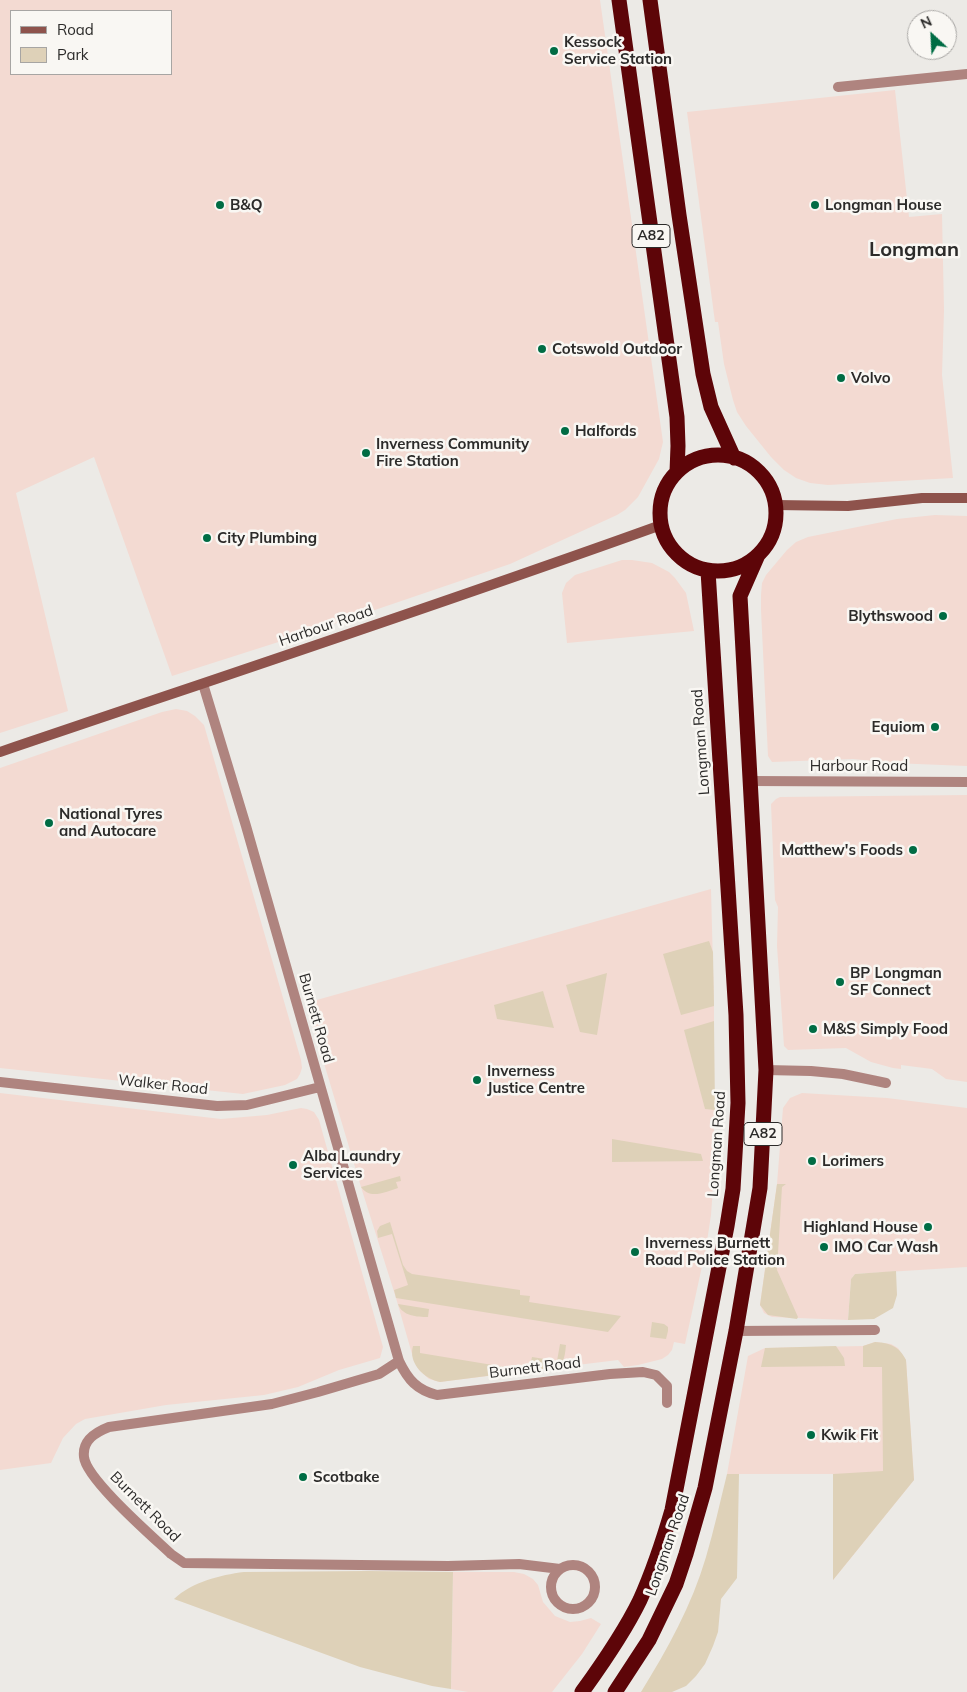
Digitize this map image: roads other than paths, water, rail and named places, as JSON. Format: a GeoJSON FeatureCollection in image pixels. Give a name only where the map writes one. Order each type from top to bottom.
{"type":"FeatureCollection","features":[{"type":"Feature","properties":{"kind":"highway","name":"A82"},"geometry":{"type":"LineString","coordinates":[[619,0],[677,417],[677,472]]}},
{"type":"Feature","properties":{"kind":"highway","name":"A82"},"geometry":{"type":"LineString","coordinates":[[650,0],[703,374],[711,407],[734,458]]}},
{"type":"Feature","properties":{"kind":"highway","name":"A82"},"geometry":{"type":"LineString","coordinates":[[719,456],[734,458],[749,465],[762,476],[771,489],[775,505],[775,523],[769,541],[758,555],[743,565],[726,571],[708,571],[691,565],[677,555],[667,541],[661,525],[660,506],[666,488],[677,472],[689,463],[704,457],[719,456]]}},
{"type":"Feature","properties":{"kind":"highway","name":"Longman Road"},"geometry":{"type":"LineString","coordinates":[[615,1692],[649,1640],[676,1584],[705,1488],[736,1331],[760,1188],[766,1070],[740,596],[758,555]]}},
{"type":"Feature","properties":{"kind":"highway","name":"Longman Road"},"geometry":{"type":"LineString","coordinates":[[582,1692],[604,1661],[631,1616],[660,1552],[672,1510],[727,1226],[732,1189],[738,1104],[736,1015],[708,571]]}},
{"type":"Feature","properties":{"kind":"street"},"geometry":{"type":"LineString","coordinates":[[838,87],[967,74]]}},
{"type":"Feature","properties":{"kind":"street"},"geometry":{"type":"LineString","coordinates":[[775,505],[848,506],[922,498],[967,498]]}},
{"type":"Feature","properties":{"kind":"street","name":"Harbour Road"},"geometry":{"type":"LineString","coordinates":[[0,752],[550,565],[661,525]]}},
{"type":"Feature","properties":{"kind":"street","name":"Burnett Road"},"geometry":{"type":"LineString","coordinates":[[203,684],[246,826],[399,1361],[405,1374],[425,1392],[437,1395],[610,1374],[643,1372],[656,1375],[666,1386],[667,1403]]}},
{"type":"Feature","properties":{"kind":"street","name":"Harbour Road"},"geometry":{"type":"LineString","coordinates":[[750,781],[967,782]]}},
{"type":"Feature","properties":{"kind":"street"},"geometry":{"type":"LineString","coordinates":[[766,1070],[843,1074],[886,1083]]}},
{"type":"Feature","properties":{"kind":"street","name":"Walker Road"},"geometry":{"type":"LineString","coordinates":[[0,1082],[217,1106],[247,1105],[320,1087]]}},
{"type":"Feature","properties":{"kind":"street"},"geometry":{"type":"LineString","coordinates":[[736,1331],[875,1330]]}},
{"type":"Feature","properties":{"kind":"street","name":"Burnett Road"},"geometry":{"type":"LineString","coordinates":[[399,1361],[379,1374],[272,1404],[109,1427],[97,1432],[87,1441],[84,1457],[90,1472],[103,1488],[171,1554],[184,1563],[448,1566],[519,1564],[539,1566],[560,1569],[574,1565],[588,1570],[593,1576],[596,1590],[594,1597],[583,1608],[568,1610],[556,1602],[552,1595],[552,1580],[539,1566]]}},
{"type":"Feature","properties":{"kind":"street"},"geometry":{"type":"LineString","coordinates":[[552,1580],[560,1569]]}},
{"type":"Feature","properties":{"kind":"place","name":"Kessock Service Station"},"geometry":{"type":"Point","coordinates":[554,51]}},
{"type":"Feature","properties":{"kind":"place","name":"B&Q"},"geometry":{"type":"Point","coordinates":[220,205]}},
{"type":"Feature","properties":{"kind":"place","name":"Longman House"},"geometry":{"type":"Point","coordinates":[815,205]}},
{"type":"Feature","properties":{"kind":"place","name":"Cotswold Outdoor"},"geometry":{"type":"Point","coordinates":[542,349]}},
{"type":"Feature","properties":{"kind":"place","name":"Volvo"},"geometry":{"type":"Point","coordinates":[841,378]}},
{"type":"Feature","properties":{"kind":"place","name":"Halfords"},"geometry":{"type":"Point","coordinates":[565,431]}},
{"type":"Feature","properties":{"kind":"place","name":"Inverness Community Fire Station"},"geometry":{"type":"Point","coordinates":[366,453]}},
{"type":"Feature","properties":{"kind":"place","name":"City Plumbing"},"geometry":{"type":"Point","coordinates":[207,538]}},
{"type":"Feature","properties":{"kind":"place","name":"Blythswood"},"geometry":{"type":"Point","coordinates":[943,616]}},
{"type":"Feature","properties":{"kind":"place","name":"Equiom"},"geometry":{"type":"Point","coordinates":[935,727]}},
{"type":"Feature","properties":{"kind":"place","name":"National Tyres and Autocare"},"geometry":{"type":"Point","coordinates":[49,823]}},
{"type":"Feature","properties":{"kind":"place","name":"Matthew's Foods"},"geometry":{"type":"Point","coordinates":[913,850]}},
{"type":"Feature","properties":{"kind":"place","name":"BP Longman SF Connect"},"geometry":{"type":"Point","coordinates":[840,982]}},
{"type":"Feature","properties":{"kind":"place","name":"M&S Simply Food"},"geometry":{"type":"Point","coordinates":[813,1029]}},
{"type":"Feature","properties":{"kind":"place","name":"Inverness Justice Centre"},"geometry":{"type":"Point","coordinates":[477,1080]}},
{"type":"Feature","properties":{"kind":"place","name":"Lorimers"},"geometry":{"type":"Point","coordinates":[812,1161]}},
{"type":"Feature","properties":{"kind":"place","name":"Alba Laundry Services"},"geometry":{"type":"Point","coordinates":[293,1165]}},
{"type":"Feature","properties":{"kind":"place","name":"Highland House"},"geometry":{"type":"Point","coordinates":[928,1227]}},
{"type":"Feature","properties":{"kind":"place","name":"IMO Car Wash"},"geometry":{"type":"Point","coordinates":[824,1247]}},
{"type":"Feature","properties":{"kind":"place","name":"Inverness Burnett Road Police Station"},"geometry":{"type":"Point","coordinates":[635,1252]}},
{"type":"Feature","properties":{"kind":"place","name":"Kwik Fit"},"geometry":{"type":"Point","coordinates":[811,1435]}},
{"type":"Feature","properties":{"kind":"place","name":"Scotbake"},"geometry":{"type":"Point","coordinates":[303,1477]}},
{"type":"Feature","properties":{"kind":"district","name":"Longman"},"geometry":{"type":"Point","coordinates":[914,250]}}]}
